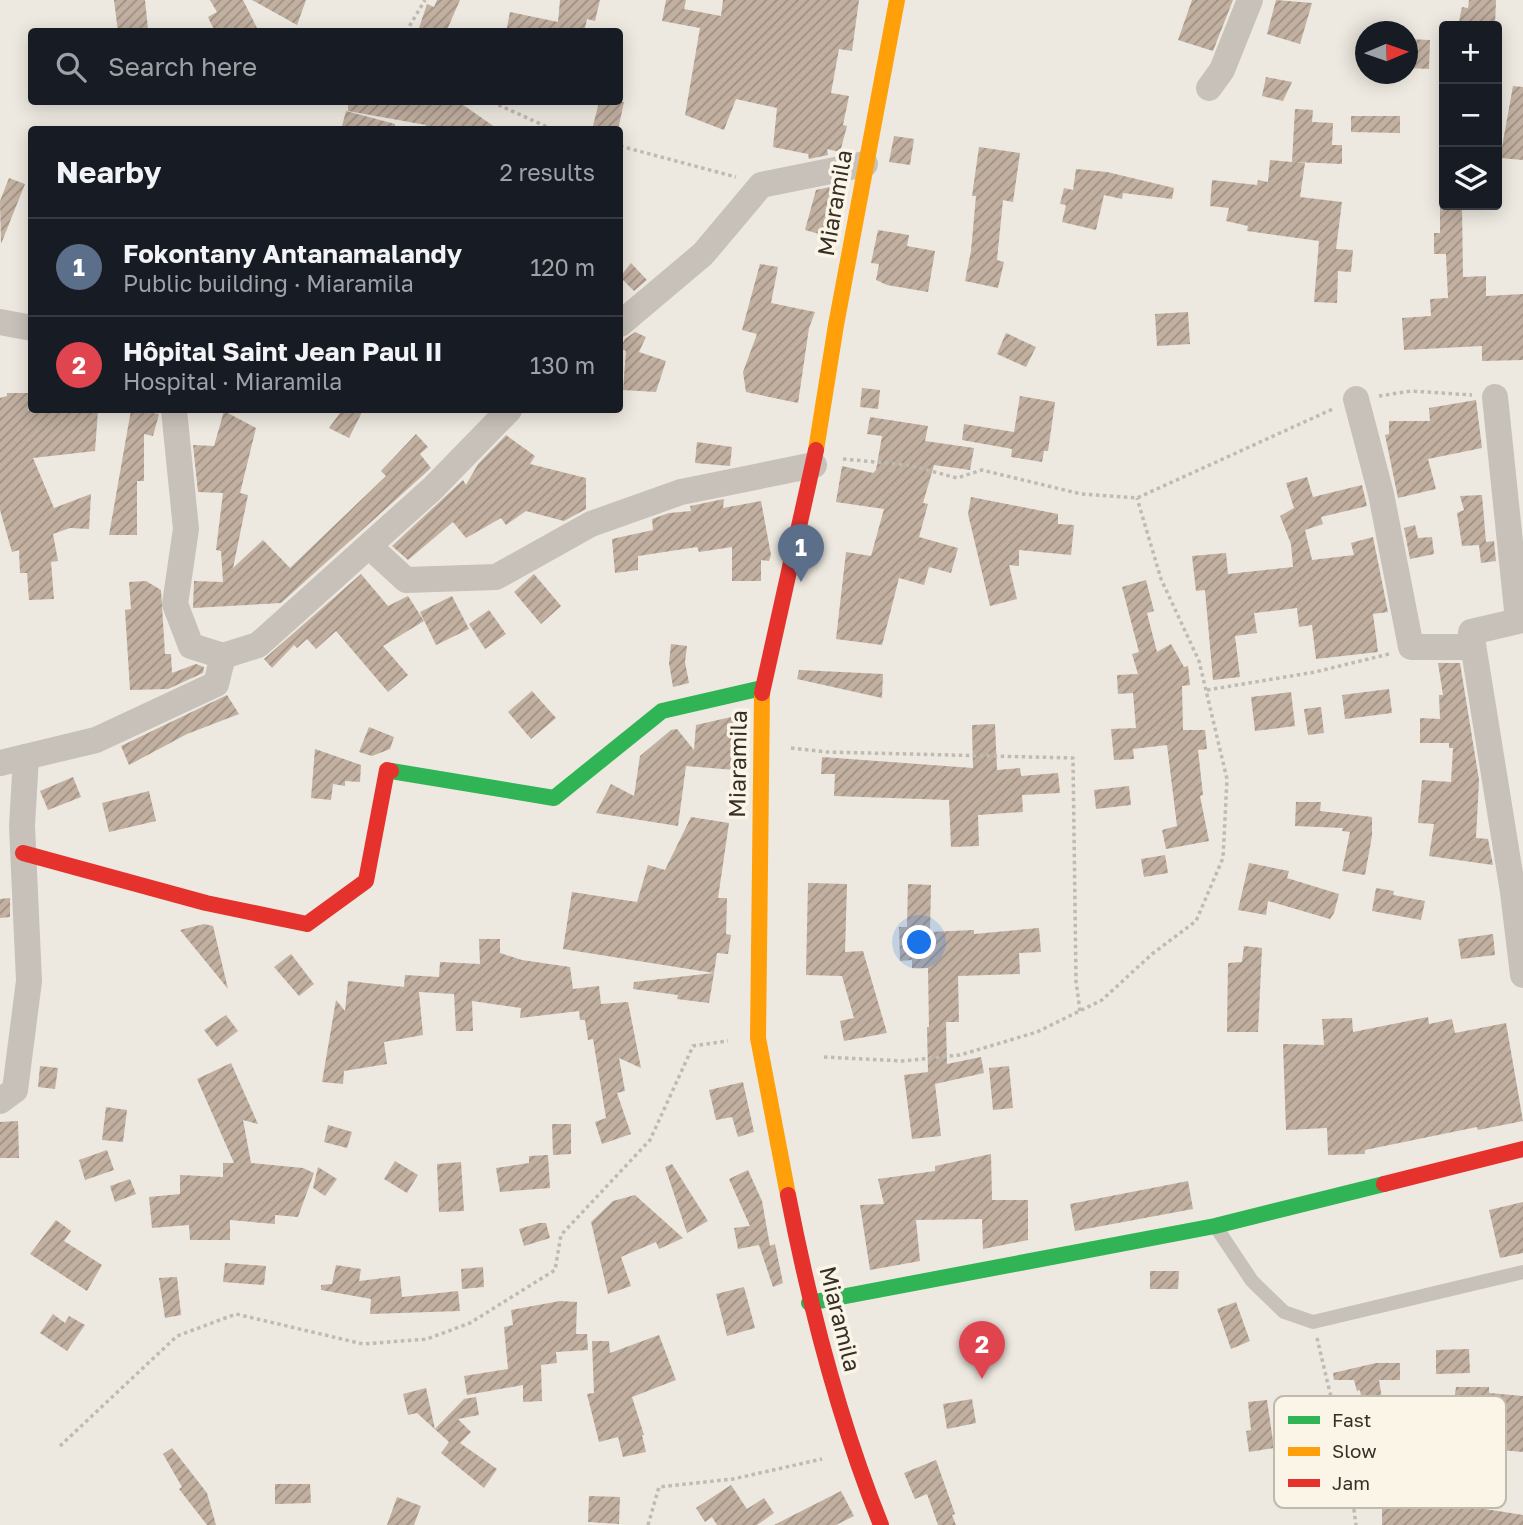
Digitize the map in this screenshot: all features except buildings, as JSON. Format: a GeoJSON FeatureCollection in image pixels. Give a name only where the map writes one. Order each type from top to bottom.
{"type":"FeatureCollection","features":[{"type":"Feature","properties":{"kind":"street","name":"Miaramila"},"geometry":{"type":"LineString","coordinates":[[881,1525],[851,1450],[810,1303],[758,1038],[761,744],[762,688],[815,461],[865,164],[897,0]]}},
{"type":"Feature","properties":{"kind":"street"},"geometry":{"type":"LineString","coordinates":[[1209,89],[1222,70],[1250,0]]}},
{"type":"Feature","properties":{"kind":"street"},"geometry":{"type":"LineString","coordinates":[[623,321],[703,254],[761,185],[865,164]]}},
{"type":"Feature","properties":{"kind":"street"},"geometry":{"type":"LineString","coordinates":[[0,322],[28,327]]}},
{"type":"Feature","properties":{"kind":"street"},"geometry":{"type":"LineString","coordinates":[[1495,397],[1521,620],[1471,632],[1513,892],[1523,975]]}},
{"type":"Feature","properties":{"kind":"street"},"geometry":{"type":"LineString","coordinates":[[1356,399],[1381,495],[1411,647],[1472,647]]}},
{"type":"Feature","properties":{"kind":"street"},"geometry":{"type":"LineString","coordinates":[[174,413],[186,529],[175,604],[191,646],[223,656],[258,645],[432,489],[506,413]]}},
{"type":"Feature","properties":{"kind":"street"},"geometry":{"type":"LineString","coordinates":[[369,546],[406,580],[496,578],[591,524],[681,492],[815,461]]}},
{"type":"Feature","properties":{"kind":"street"},"geometry":{"type":"LineString","coordinates":[[0,763],[96,740],[216,684],[223,656]]}},
{"type":"Feature","properties":{"kind":"street"},"geometry":{"type":"LineString","coordinates":[[23,853],[206,902],[307,924],[366,881],[387,770],[555,798],[662,711],[762,688]]}},
{"type":"Feature","properties":{"kind":"street"},"geometry":{"type":"LineString","coordinates":[[0,1101],[15,1090],[29,981],[23,853],[26,757]]}},
{"type":"Feature","properties":{"kind":"street"},"geometry":{"type":"LineString","coordinates":[[810,1303],[1215,1226],[1523,1149]]}},
{"type":"Feature","properties":{"kind":"lane"},"geometry":{"type":"LineString","coordinates":[[1215,1226],[1252,1281],[1284,1312],[1313,1322],[1523,1272]]}},
{"type":"Feature","properties":{"kind":"path"},"geometry":{"type":"LineString","coordinates":[[408,28],[425,0]]}},
{"type":"Feature","properties":{"kind":"path"},"geometry":{"type":"LineString","coordinates":[[499,105],[545,126]]}},
{"type":"Feature","properties":{"kind":"path"},"geometry":{"type":"LineString","coordinates":[[623,147],[761,185]]}},
{"type":"Feature","properties":{"kind":"path"},"geometry":{"type":"LineString","coordinates":[[815,461],[875,460],[957,478],[982,470],[1081,494],[1137,498],[1285,428],[1356,399],[1411,391],[1495,397]]}},
{"type":"Feature","properties":{"kind":"path"},"geometry":{"type":"LineString","coordinates":[[824,1057],[903,1061],[960,1055],[1037,1032],[1102,1000],[1152,954],[1196,921],[1223,858],[1227,779],[1199,661],[1161,579],[1137,498]]}},
{"type":"Feature","properties":{"kind":"path"},"geometry":{"type":"LineString","coordinates":[[1206,690],[1352,664],[1411,647]]}},
{"type":"Feature","properties":{"kind":"path"},"geometry":{"type":"LineString","coordinates":[[761,744],[827,752],[1073,758],[1076,981],[1080,1011]]}},
{"type":"Feature","properties":{"kind":"path"},"geometry":{"type":"LineString","coordinates":[[60,1446],[177,1336],[236,1314],[363,1344],[427,1339],[470,1323],[555,1270],[561,1235],[650,1140],[693,1046],[758,1038]]}},
{"type":"Feature","properties":{"kind":"path"},"geometry":{"type":"LineString","coordinates":[[1313,1322],[1331,1396]]}},
{"type":"Feature","properties":{"kind":"path"},"geometry":{"type":"LineString","coordinates":[[648,1525],[659,1487],[782,1469],[851,1450]]}},
{"type":"Feature","properties":{"kind":"traffic: fast"},"geometry":{"type":"LineString","coordinates":[[391,771],[554,798],[662,711],[762,688]]}},
{"type":"Feature","properties":{"kind":"traffic: fast"},"geometry":{"type":"LineString","coordinates":[[809,1303],[1215,1226],[1384,1184]]}},
{"type":"Feature","properties":{"kind":"traffic: slow"},"geometry":{"type":"LineString","coordinates":[[816,450],[836,325],[897,0]]}},
{"type":"Feature","properties":{"kind":"traffic: slow"},"geometry":{"type":"LineString","coordinates":[[762,693],[758,1038],[788,1195]]}},
{"type":"Feature","properties":{"kind":"traffic: jam"},"geometry":{"type":"LineString","coordinates":[[762,693],[816,450]]}},
{"type":"Feature","properties":{"kind":"traffic: jam"},"geometry":{"type":"LineString","coordinates":[[23,853],[206,903],[307,924],[366,881],[387,770],[391,771]]}},
{"type":"Feature","properties":{"kind":"traffic: jam"},"geometry":{"type":"LineString","coordinates":[[1384,1184],[1523,1149]]}},
{"type":"Feature","properties":{"kind":"traffic: jam"},"geometry":{"type":"LineString","coordinates":[[788,1195],[806,1279],[838,1403],[881,1525]]}},
{"type":"Feature","properties":{"kind":"place","name":"Fokontany Antanamalandy"},"geometry":{"type":"Point","coordinates":[801,582]}},
{"type":"Feature","properties":{"kind":"place","name":"Hôpital Saint Jean Paul II"},"geometry":{"type":"Point","coordinates":[982,1379]}}]}
